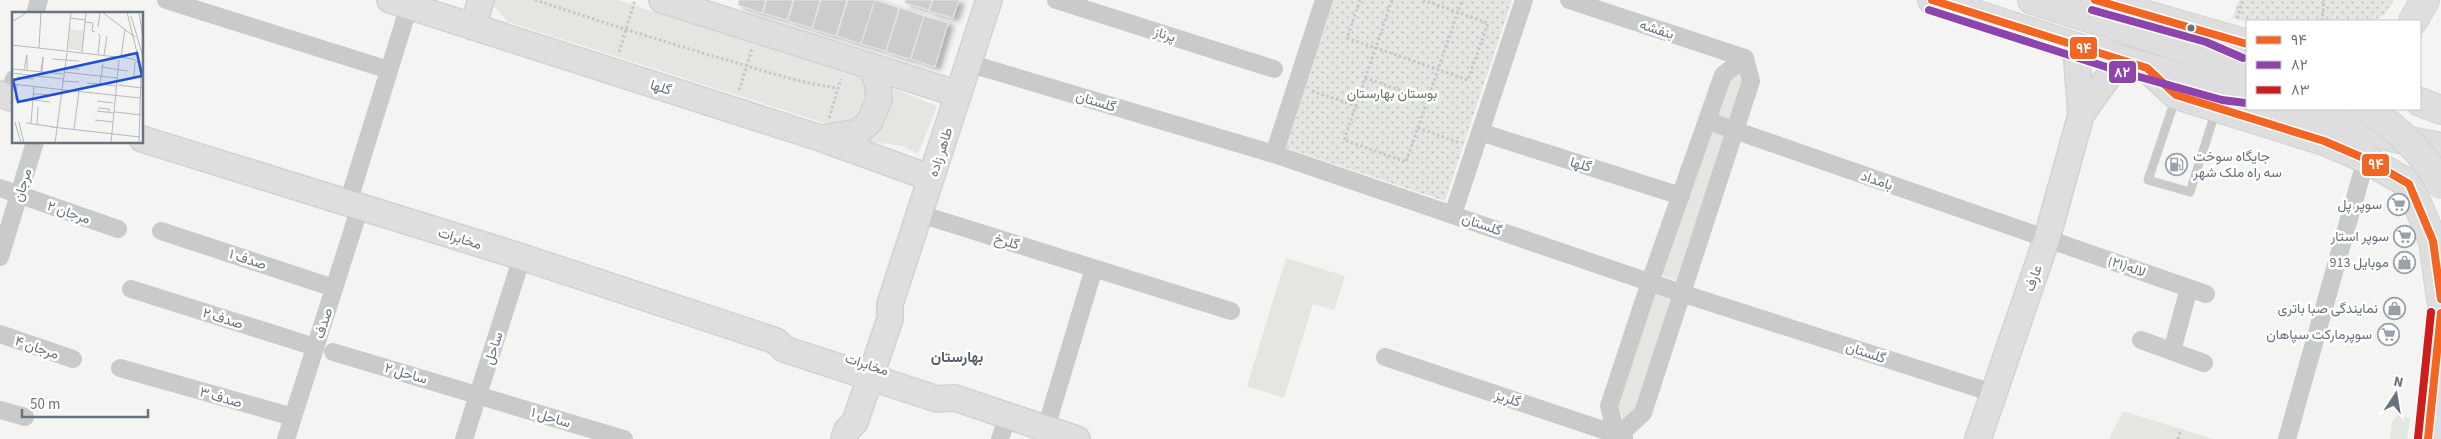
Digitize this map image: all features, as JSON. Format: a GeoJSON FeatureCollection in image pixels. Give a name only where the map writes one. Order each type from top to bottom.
{"type":"FeatureCollection","features":[{"type":"Feature","properties":{"kind":"main road"},"geometry":{"type":"LineString","coordinates":[[1932,0],[2076,48],[2136,65],[2234,97],[2246,103]]}},
{"type":"Feature","properties":{"kind":"main road"},"geometry":{"type":"LineString","coordinates":[[2032,0],[2246,68]]}},
{"type":"Feature","properties":{"kind":"main road"},"geometry":{"type":"LineString","coordinates":[[2414,20],[2425,0]]}},
{"type":"Feature","properties":{"kind":"main road"},"geometry":{"type":"LineString","coordinates":[[2113,2],[2234,38]]}},
{"type":"Feature","properties":{"kind":"main road"},"geometry":{"type":"LineString","coordinates":[[2136,65],[2176,95],[2234,97]]}},
{"type":"Feature","properties":{"kind":"main road"},"geometry":{"type":"LineString","coordinates":[[2421,102],[2441,110]]}},
{"type":"Feature","properties":{"kind":"main road"},"geometry":{"type":"LineString","coordinates":[[2261,110],[2366,159],[2409,184],[2433,241],[2441,298]]}},
{"type":"Feature","properties":{"kind":"main road"},"geometry":{"type":"LineString","coordinates":[[2295,110],[2395,138],[2441,147]]}},
{"type":"Feature","properties":{"kind":"main road"},"geometry":{"type":"LineString","coordinates":[[2369,110],[2385,120],[2404,137],[2435,174],[2441,186]]}},
{"type":"Feature","properties":{"kind":"main road"},"geometry":{"type":"LineString","coordinates":[[2428,439],[2441,313]]}},
{"type":"Feature","properties":{"kind":"street"},"geometry":{"type":"LineString","coordinates":[[166,0],[389,70]]}},
{"type":"Feature","properties":{"kind":"street"},"geometry":{"type":"LineString","coordinates":[[473,27],[481,0]]}},
{"type":"Feature","properties":{"kind":"street"},"geometry":{"type":"LineString","coordinates":[[662,0],[958,94]]}},
{"type":"Feature","properties":{"kind":"street","name":"طاهر زاده"},"geometry":{"type":"LineString","coordinates":[[845,434],[844,419],[866,369],[880,314],[890,304],[989,0]]}},
{"type":"Feature","properties":{"kind":"street","name":"پرناز"},"geometry":{"type":"LineString","coordinates":[[1056,0],[1274,68]]}},
{"type":"Feature","properties":{"kind":"street"},"geometry":{"type":"LineString","coordinates":[[1274,154],[1324,0]]}},
{"type":"Feature","properties":{"kind":"street"},"geometry":{"type":"LineString","coordinates":[[1453,214],[1524,0]]}},
{"type":"Feature","properties":{"kind":"street","name":"بنفشه"},"geometry":{"type":"LineString","coordinates":[[1570,0],[1746,58]]}},
{"type":"Feature","properties":{"kind":"street","name":"صدف"},"geometry":{"type":"LineString","coordinates":[[286,439],[334,288],[389,70],[400,3]]}},
{"type":"Feature","properties":{"kind":"street","name":"گلها"},"geometry":{"type":"LineString","coordinates":[[400,3],[473,27],[823,131],[931,178]]}},
{"type":"Feature","properties":{"kind":"street"},"geometry":{"type":"LineString","coordinates":[[2076,48],[2081,115]]}},
{"type":"Feature","properties":{"kind":"street"},"geometry":{"type":"LineString","coordinates":[[1746,58],[1751,81],[1736,131],[1643,413],[1622,436],[1609,406],[1650,282],[1724,75],[1746,58]]}},
{"type":"Feature","properties":{"kind":"street","name":"گلستان"},"geometry":{"type":"LineString","coordinates":[[968,63],[1274,154],[1681,293],[1993,393]]}},
{"type":"Feature","properties":{"kind":"street"},"geometry":{"type":"LineString","coordinates":[[2081,115],[2108,77],[2136,65]]}},
{"type":"Feature","properties":{"kind":"street"},"geometry":{"type":"LineString","coordinates":[[823,131],[859,132],[870,121],[879,100],[878,84],[871,67]]}},
{"type":"Feature","properties":{"kind":"street","name":"عارف"},"geometry":{"type":"LineString","coordinates":[[1978,439],[2046,238],[2081,115]]}},
{"type":"Feature","properties":{"kind":"street","name":"بامداد"},"geometry":{"type":"LineString","coordinates":[[1708,121],[2046,238]]}},
{"type":"Feature","properties":{"kind":"street","name":"گلها"},"geometry":{"type":"LineString","coordinates":[[1480,132],[1681,196]]}},
{"type":"Feature","properties":{"kind":"street","name":"مخابرات"},"geometry":{"type":"LineString","coordinates":[[144,140],[522,257],[776,341],[787,338],[937,399],[955,398],[1077,439]]}},
{"type":"Feature","properties":{"kind":"street","name":"مرجان"},"geometry":{"type":"LineString","coordinates":[[0,257],[34,144]]}},
{"type":"Feature","properties":{"kind":"street"},"geometry":{"type":"LineString","coordinates":[[2288,439],[2366,159]]}},
{"type":"Feature","properties":{"kind":"street","name":"مرجان ۲"},"geometry":{"type":"LineString","coordinates":[[0,188],[118,229]]}},
{"type":"Feature","properties":{"kind":"street","name":"گلرخ"},"geometry":{"type":"LineString","coordinates":[[920,214],[1231,311]]}},
{"type":"Feature","properties":{"kind":"street","name":"صدف ۱"},"geometry":{"type":"LineString","coordinates":[[161,231],[334,288]]}},
{"type":"Feature","properties":{"kind":"street","name":"لاله(۲۱)"},"geometry":{"type":"LineString","coordinates":[[2046,238],[2206,294]]}},
{"type":"Feature","properties":{"kind":"street","name":"ساحل"},"geometry":{"type":"LineString","coordinates":[[464,439],[522,257]]}},
{"type":"Feature","properties":{"kind":"street"},"geometry":{"type":"LineString","coordinates":[[1046,428],[1094,268]]}},
{"type":"Feature","properties":{"kind":"street"},"geometry":{"type":"LineString","coordinates":[[2172,351],[2189,288]]}},
{"type":"Feature","properties":{"kind":"street","name":"صدف ۲"},"geometry":{"type":"LineString","coordinates":[[132,289],[316,347]]}},
{"type":"Feature","properties":{"kind":"street","name":"مرجان ۴"},"geometry":{"type":"LineString","coordinates":[[0,334],[73,359]]}},
{"type":"Feature","properties":{"kind":"street"},"geometry":{"type":"LineString","coordinates":[[2141,340],[2204,363]]}},
{"type":"Feature","properties":{"kind":"street","name":"ساحل ۲"},"geometry":{"type":"LineString","coordinates":[[333,352],[478,395]]}},
{"type":"Feature","properties":{"kind":"street","name":"گلریز"},"geometry":{"type":"LineString","coordinates":[[1385,357],[1622,436]]}},
{"type":"Feature","properties":{"kind":"street","name":"صدف ۳"},"geometry":{"type":"LineString","coordinates":[[120,368],[293,417]]}},
{"type":"Feature","properties":{"kind":"street","name":"ساحل ۱"},"geometry":{"type":"LineString","coordinates":[[478,395],[624,439]]}},
{"type":"Feature","properties":{"kind":"street"},"geometry":{"type":"LineString","coordinates":[[0,410],[25,417]]}},
{"type":"Feature","properties":{"kind":"street"},"geometry":{"type":"LineString","coordinates":[[1000,439],[1008,415]]}},
{"type":"Feature","properties":{"kind":"lane"},"geometry":{"type":"LineString","coordinates":[[2176,95],[2148,180],[2190,192],[2234,97]]}},
{"type":"Feature","properties":{"kind":"path"},"geometry":{"type":"LineString","coordinates":[[535,0],[746,66],[817,85],[838,88]]}},
{"type":"Feature","properties":{"kind":"path"},"geometry":{"type":"LineString","coordinates":[[618,57],[635,0]]}},
{"type":"Feature","properties":{"kind":"path"},"geometry":{"type":"LineString","coordinates":[[1360,0],[1347,38],[1468,80],[1488,23],[1423,0]]}},
{"type":"Feature","properties":{"kind":"path"},"geometry":{"type":"LineString","coordinates":[[1392,0],[1344,140],[1406,162],[1462,0]]}},
{"type":"Feature","properties":{"kind":"path"},"geometry":{"type":"LineString","coordinates":[[2234,38],[2243,0]]}},
{"type":"Feature","properties":{"kind":"path"},"geometry":{"type":"LineString","coordinates":[[2322,20],[2324,0]]}},
{"type":"Feature","properties":{"kind":"path"},"geometry":{"type":"LineString","coordinates":[[737,95],[753,43]]}},
{"type":"Feature","properties":{"kind":"path"},"geometry":{"type":"LineString","coordinates":[[823,131],[843,73]]}},
{"type":"Feature","properties":{"kind":"path"},"geometry":{"type":"LineString","coordinates":[[1366,78],[1428,100]]}},
{"type":"Feature","properties":{"kind":"path"},"geometry":{"type":"LineString","coordinates":[[1297,86],[1356,106]]}},
{"type":"Feature","properties":{"kind":"path"},"geometry":{"type":"LineString","coordinates":[[1418,128],[1464,144]]}},
{"type":"Feature","properties":{"kind":"path"},"geometry":{"type":"LineString","coordinates":[[2178,439],[2181,429]]}},
{"type":"Feature","properties":{"kind":"green space"},"geometry":{"type":"Polygon","coordinates":[[[495,0],[618,0],[869,81],[867,101],[860,114],[854,119],[838,124],[827,124],[508,22],[494,6],[495,0]]]}},
{"type":"Feature","properties":{"kind":"green space","name":"بوستان بهارستان"},"geometry":{"type":"Polygon","coordinates":[[[1334,0],[1512,0],[1445,201],[1284,147],[1334,0]]]}},
{"type":"Feature","properties":{"kind":"green space"},"geometry":{"type":"Polygon","coordinates":[[[2239,0],[2394,0],[2385,14],[2376,20],[2246,20],[2246,22],[2232,18],[2239,0]]]}},
{"type":"Feature","properties":{"kind":"green space"},"geometry":{"type":"Polygon","coordinates":[[[1740,70],[1745,82],[1732,122],[1716,116],[1729,78],[1740,70]]]}},
{"type":"Feature","properties":{"kind":"green space"},"geometry":{"type":"Polygon","coordinates":[[[890,87],[937,106],[918,154],[903,146],[864,141],[890,87]]]}},
{"type":"Feature","properties":{"kind":"green space"},"geometry":{"type":"Polygon","coordinates":[[[1711,130],[1727,136],[1677,281],[1661,275],[1711,130]]]}},
{"type":"Feature","properties":{"kind":"green space"},"geometry":{"type":"Polygon","coordinates":[[[1286,258],[1345,276],[1334,310],[1313,304],[1284,398],[1247,386],[1286,258]]]}},
{"type":"Feature","properties":{"kind":"green space"},"geometry":{"type":"Polygon","coordinates":[[[1655,293],[1670,299],[1637,409],[1623,419],[1618,405],[1655,293]]]}},
{"type":"Feature","properties":{"kind":"green space"},"geometry":{"type":"Polygon","coordinates":[[[2123,411],[2213,439],[2109,439],[2123,411]]]}},
{"type":"Feature","properties":{"kind":"green space"},"geometry":{"type":"Polygon","coordinates":[[[2398,415],[2410,418],[2407,439],[2390,439],[2392,422],[2398,415]]]}},
{"type":"Feature","properties":{"kind":"building"},"geometry":{"type":"Polygon","coordinates":[[[739,0],[766,0],[762,13],[738,5],[739,0]]]}},
{"type":"Feature","properties":{"kind":"building"},"geometry":{"type":"Polygon","coordinates":[[[767,0],[793,0],[787,20],[763,13],[767,0]]]}},
{"type":"Feature","properties":{"kind":"building"},"geometry":{"type":"Polygon","coordinates":[[[794,0],[820,0],[812,28],[788,21],[794,0]]]}},
{"type":"Feature","properties":{"kind":"building"},"geometry":{"type":"Polygon","coordinates":[[[821,0],[847,0],[836,36],[812,29],[821,0]]]}},
{"type":"Feature","properties":{"kind":"building"},"geometry":{"type":"Polygon","coordinates":[[[848,0],[875,0],[861,44],[837,36],[848,0]]]}},
{"type":"Feature","properties":{"kind":"building"},"geometry":{"type":"Polygon","coordinates":[[[875,0],[899,8],[886,51],[861,44],[875,0]]]}},
{"type":"Feature","properties":{"kind":"building"},"geometry":{"type":"Polygon","coordinates":[[[905,0],[932,0],[929,10],[905,3],[905,0]]]}},
{"type":"Feature","properties":{"kind":"building"},"geometry":{"type":"Polygon","coordinates":[[[933,0],[959,0],[953,18],[929,11],[933,0]]]}},
{"type":"Feature","properties":{"kind":"building"},"geometry":{"type":"Polygon","coordinates":[[[900,8],[924,16],[910,59],[886,52],[900,8]]]}},
{"type":"Feature","properties":{"kind":"building"},"geometry":{"type":"Polygon","coordinates":[[[924,16],[948,23],[935,67],[911,59],[924,16]]]}},
{"type":"Feature","properties":{"kind":"transit line","name":"۹۴"},"geometry":{"type":"LineString","coordinates":[[1932,0],[2147,68],[2176,95],[2324,141],[2366,159],[2409,184],[2433,241],[2441,299]]}},
{"type":"Feature","properties":{"kind":"transit line","name":"۹۴"},"geometry":{"type":"LineString","coordinates":[[2095,0],[2246,44]]}},
{"type":"Feature","properties":{"kind":"transit line","name":"۸۲"},"geometry":{"type":"LineString","coordinates":[[1929,10],[2122,72],[2222,100],[2246,103]]}},
{"type":"Feature","properties":{"kind":"transit line","name":"۸۲"},"geometry":{"type":"LineString","coordinates":[[2092,10],[2206,42],[2243,58]]}},
{"type":"Feature","properties":{"kind":"transit line","name":"۸۳"},"geometry":{"type":"LineString","coordinates":[[2418,438],[2431,312]]}},
{"type":"Feature","properties":{"kind":"transit line","name":"۹۴"},"geometry":{"type":"LineString","coordinates":[[2428,439],[2441,313]]}},
{"type":"Feature","properties":{"kind":"place","name":"جایگاه سوخت سه راه ملک شهر"},"geometry":{"type":"Point","coordinates":[2177,164]}},
{"type":"Feature","properties":{"kind":"place","name":"سوپر پل"},"geometry":{"type":"Point","coordinates":[2398,204]}},
{"type":"Feature","properties":{"kind":"place","name":"سوپر استار"},"geometry":{"type":"Point","coordinates":[2405,236]}},
{"type":"Feature","properties":{"kind":"place","name":"موبایل 913"},"geometry":{"type":"Point","coordinates":[2405,262]}},
{"type":"Feature","properties":{"kind":"place","name":"نمایندگی صبا باتری"},"geometry":{"type":"Point","coordinates":[2394,308]}},
{"type":"Feature","properties":{"kind":"place","name":"سوپرمارکت سپاهان"},"geometry":{"type":"Point","coordinates":[2388,334]}},
{"type":"Feature","properties":{"kind":"district","name":"بهارستان"},"geometry":{"type":"Point","coordinates":[957,357]}}]}
